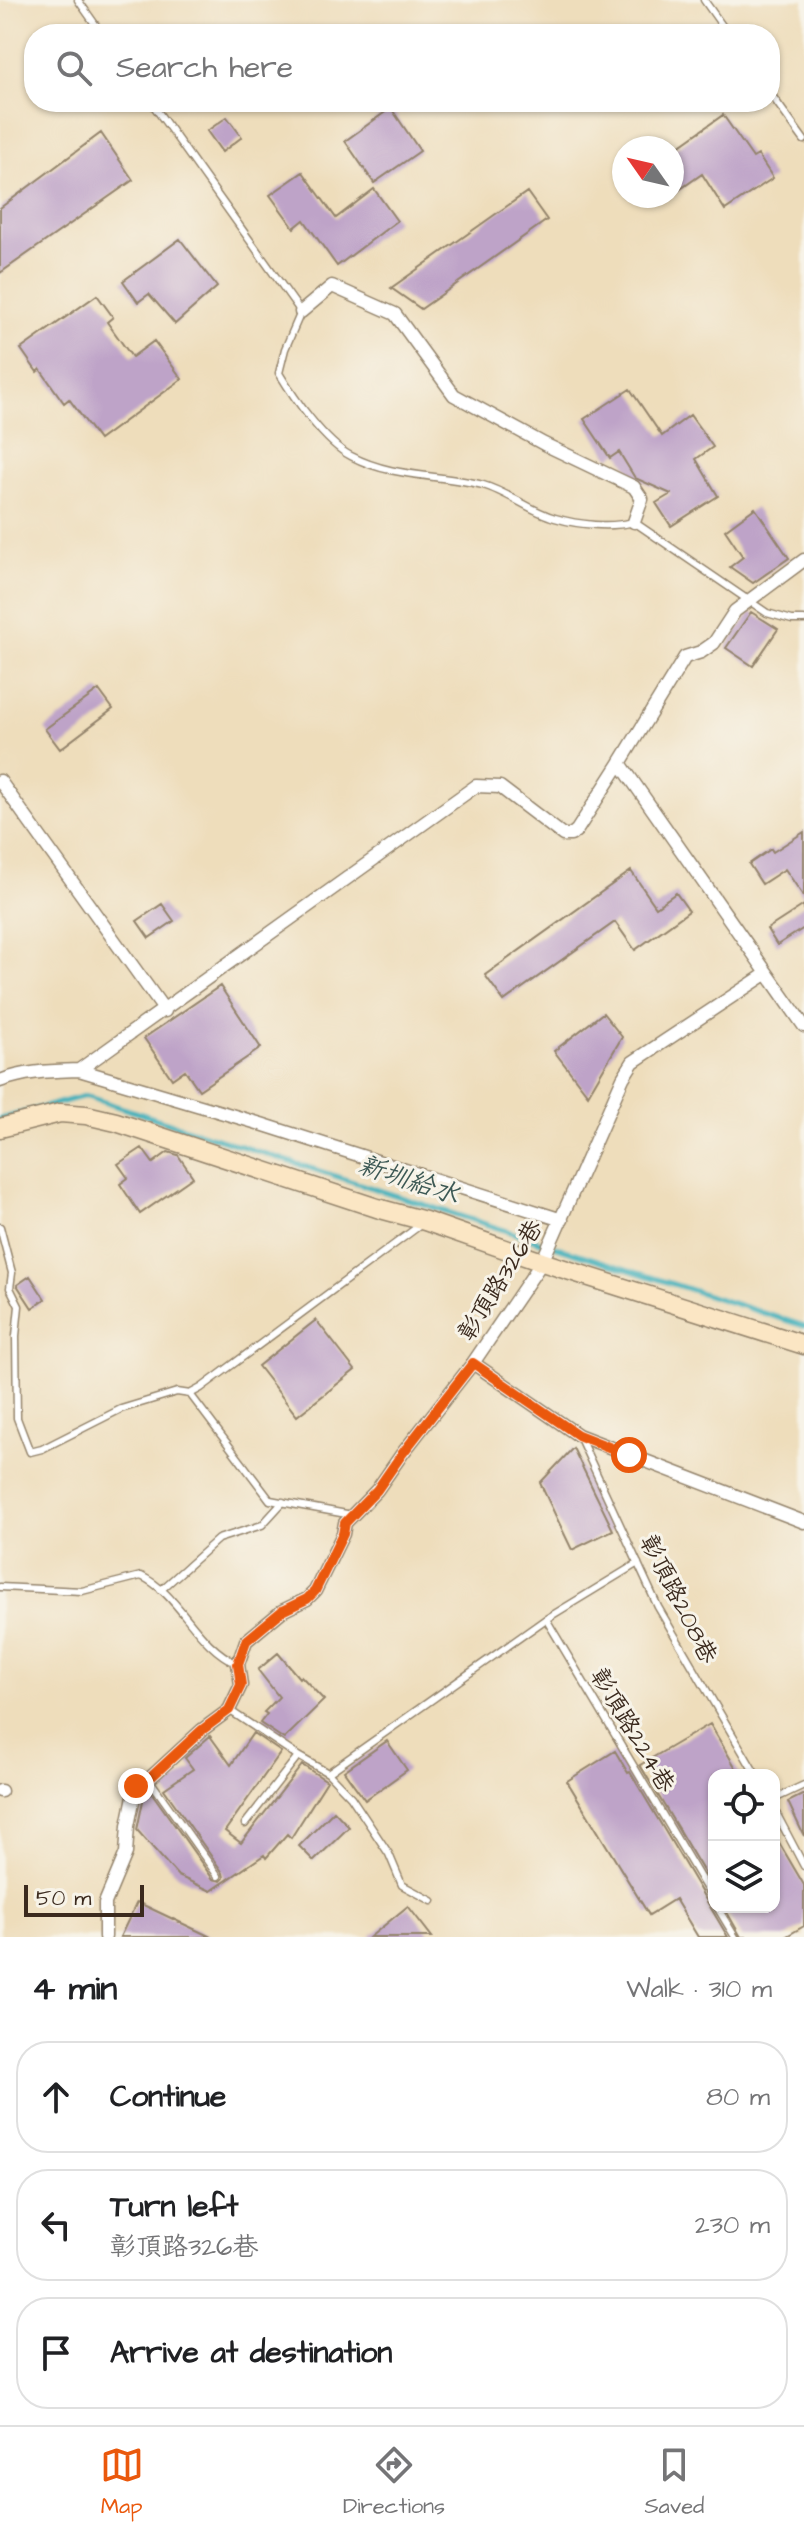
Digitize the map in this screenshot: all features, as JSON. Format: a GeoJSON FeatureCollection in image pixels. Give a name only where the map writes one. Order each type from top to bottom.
{"type":"FeatureCollection","features":[{"type":"Feature","properties":{"kind":"street"},"geometry":{"type":"LineString","coordinates":[[301,312],[332,286],[395,314],[454,395],[544,444],[634,487],[642,499],[634,522]]}},
{"type":"Feature","properties":{"kind":"street"},"geometry":{"type":"LineString","coordinates":[[79,1070],[476,786],[500,787],[563,835],[571,835],[620,763],[685,657],[701,652],[714,643],[735,611],[804,560]]}},
{"type":"Feature","properties":{"kind":"street"},"geometry":{"type":"LineString","coordinates":[[620,763],[804,1026]]}},
{"type":"Feature","properties":{"kind":"street"},"geometry":{"type":"LineString","coordinates":[[0,781],[165,1011]]}},
{"type":"Feature","properties":{"kind":"street","name":"彰頂路326巷"},"geometry":{"type":"LineString","coordinates":[[229,1710],[241,1685],[238,1664],[246,1641],[282,1611],[307,1599],[315,1591],[343,1534],[345,1523],[377,1490],[473,1363],[544,1258],[623,1078],[633,1062],[766,974]]}},
{"type":"Feature","properties":{"kind":"street"},"geometry":{"type":"LineString","coordinates":[[0,1081],[15,1075],[79,1070],[261,1124],[562,1220]]}},
{"type":"Feature","properties":{"kind":"street"},"geometry":{"type":"LineString","coordinates":[[0,1128],[60,1113],[116,1122],[377,1208],[544,1258],[804,1345]]}},
{"type":"Feature","properties":{"kind":"street"},"geometry":{"type":"LineString","coordinates":[[473,1363],[578,1435],[804,1522]]}},
{"type":"Feature","properties":{"kind":"street"},"geometry":{"type":"LineString","coordinates":[[105,1937],[105,1903],[126,1853],[136,1786],[149,1779],[202,1730],[229,1710]]}},
{"type":"Feature","properties":{"kind":"lane"},"geometry":{"type":"LineString","coordinates":[[78,0],[95,24]]}},
{"type":"Feature","properties":{"kind":"lane"},"geometry":{"type":"LineString","coordinates":[[704,0],[721,24]]}},
{"type":"Feature","properties":{"kind":"lane"},"geometry":{"type":"LineString","coordinates":[[780,107],[804,140]]}},
{"type":"Feature","properties":{"kind":"lane"},"geometry":{"type":"LineString","coordinates":[[158,112],[301,312],[285,349],[279,373],[295,399],[333,443],[350,456],[396,472],[483,485],[554,518],[619,526],[634,522],[767,613],[804,620]]}},
{"type":"Feature","properties":{"kind":"lane"},"geometry":{"type":"LineString","coordinates":[[190,1394],[425,1221]]}},
{"type":"Feature","properties":{"kind":"lane"},"geometry":{"type":"LineString","coordinates":[[0,1227],[12,1273],[10,1288],[19,1306],[16,1336],[17,1418],[30,1452],[42,1449],[121,1409],[177,1392],[190,1394],[270,1500],[352,1515]]}},
{"type":"Feature","properties":{"kind":"lane","name":"彰頂路208巷"},"geometry":{"type":"LineString","coordinates":[[578,1435],[658,1607],[752,1769]]}},
{"type":"Feature","properties":{"kind":"lane"},"geometry":{"type":"LineString","coordinates":[[161,1590],[218,1539],[262,1525],[283,1502]]}},
{"type":"Feature","properties":{"kind":"lane"},"geometry":{"type":"LineString","coordinates":[[328,1773],[546,1619],[638,1563]]}},
{"type":"Feature","properties":{"kind":"lane"},"geometry":{"type":"LineString","coordinates":[[0,1587],[82,1591],[141,1576],[161,1590],[215,1651],[238,1664]]}},
{"type":"Feature","properties":{"kind":"lane","name":"彰頂路224巷"},"geometry":{"type":"LineString","coordinates":[[546,1619],[708,1891]]}},
{"type":"Feature","properties":{"kind":"lane"},"geometry":{"type":"LineString","coordinates":[[229,1710],[328,1773],[351,1797],[389,1854],[402,1885],[432,1901]]}},
{"type":"Feature","properties":{"kind":"lane"},"geometry":{"type":"LineString","coordinates":[[245,1824],[298,1756]]}},
{"type":"Feature","properties":{"kind":"lane"},"geometry":{"type":"LineString","coordinates":[[149,1779],[218,1876]]}},
{"type":"Feature","properties":{"kind":"lane"},"geometry":{"type":"LineString","coordinates":[[780,1796],[804,1785]]}},
{"type":"Feature","properties":{"kind":"lane"},"geometry":{"type":"LineString","coordinates":[[780,1820],[804,1866]]}},
{"type":"Feature","properties":{"kind":"lane"},"geometry":{"type":"LineString","coordinates":[[721,1913],[735,1937]]}},
{"type":"Feature","properties":{"kind":"building"},"geometry":{"type":"Polygon","coordinates":[[[385,112],[394,112],[420,151],[374,183],[345,141],[385,112]]]}},
{"type":"Feature","properties":{"kind":"building"},"geometry":{"type":"Polygon","coordinates":[[[723,115],[753,158],[758,155],[773,178],[725,210],[702,174],[684,187],[684,143],[723,115]]]}},
{"type":"Feature","properties":{"kind":"building"},"geometry":{"type":"Polygon","coordinates":[[[227,117],[242,137],[222,152],[207,131],[227,117]]]}},
{"type":"Feature","properties":{"kind":"building"},"geometry":{"type":"Polygon","coordinates":[[[101,133],[133,180],[0,273],[0,208],[101,133]]]}},
{"type":"Feature","properties":{"kind":"building"},"geometry":{"type":"Polygon","coordinates":[[[303,172],[336,218],[374,189],[397,221],[337,266],[304,220],[294,228],[270,195],[303,172]]]}},
{"type":"Feature","properties":{"kind":"building"},"geometry":{"type":"Polygon","coordinates":[[[527,192],[547,220],[421,309],[391,288],[527,192]]]}},
{"type":"Feature","properties":{"kind":"building"},"geometry":{"type":"Polygon","coordinates":[[[180,239],[217,287],[175,324],[149,294],[138,302],[123,281],[180,239]]]}},
{"type":"Feature","properties":{"kind":"building"},"geometry":{"type":"Polygon","coordinates":[[[97,295],[113,317],[107,322],[132,357],[154,341],[182,379],[99,440],[69,399],[64,403],[40,369],[37,372],[21,349],[97,295]]]}},
{"type":"Feature","properties":{"kind":"building"},"geometry":{"type":"Polygon","coordinates":[[[630,389],[662,436],[690,415],[713,447],[696,459],[718,496],[671,526],[656,503],[671,494],[635,478],[619,452],[610,458],[584,419],[630,389]]]}},
{"type":"Feature","properties":{"kind":"building"},"geometry":{"type":"Polygon","coordinates":[[[755,508],[789,558],[753,583],[730,567],[743,557],[725,530],[755,508]]]}},
{"type":"Feature","properties":{"kind":"building"},"geometry":{"type":"Polygon","coordinates":[[[751,612],[778,629],[753,666],[726,648],[751,612]]]}},
{"type":"Feature","properties":{"kind":"building"},"geometry":{"type":"Polygon","coordinates":[[[99,690],[113,709],[60,749],[45,729],[99,690]]]}},
{"type":"Feature","properties":{"kind":"building"},"geometry":{"type":"Polygon","coordinates":[[[804,832],[804,897],[785,869],[762,884],[749,864],[804,832]]]}},
{"type":"Feature","properties":{"kind":"building"},"geometry":{"type":"Polygon","coordinates":[[[631,871],[656,907],[676,893],[689,911],[635,950],[615,922],[504,1001],[485,975],[631,871]]]}},
{"type":"Feature","properties":{"kind":"building"},"geometry":{"type":"Polygon","coordinates":[[[162,904],[174,921],[149,938],[137,921],[162,904]]]}},
{"type":"Feature","properties":{"kind":"building"},"geometry":{"type":"Polygon","coordinates":[[[804,905],[804,928],[777,945],[767,929],[804,905]]]}},
{"type":"Feature","properties":{"kind":"building"},"geometry":{"type":"Polygon","coordinates":[[[220,986],[261,1048],[199,1090],[185,1070],[172,1079],[144,1038],[220,986]]]}},
{"type":"Feature","properties":{"kind":"building"},"geometry":{"type":"Polygon","coordinates":[[[603,1013],[622,1037],[588,1095],[554,1051],[603,1013]]]}},
{"type":"Feature","properties":{"kind":"building"},"geometry":{"type":"Polygon","coordinates":[[[142,1148],[153,1163],[168,1152],[178,1155],[193,1177],[140,1214],[120,1184],[128,1178],[118,1164],[142,1148]]]}},
{"type":"Feature","properties":{"kind":"building"},"geometry":{"type":"Polygon","coordinates":[[[30,1276],[45,1299],[32,1308],[17,1285],[30,1276]]]}},
{"type":"Feature","properties":{"kind":"building"},"geometry":{"type":"Polygon","coordinates":[[[316,1320],[355,1370],[297,1416],[258,1366],[316,1320]]]}},
{"type":"Feature","properties":{"kind":"building"},"geometry":{"type":"Polygon","coordinates":[[[573,1448],[613,1530],[572,1550],[540,1483],[573,1448]]]}},
{"type":"Feature","properties":{"kind":"building"},"geometry":{"type":"Polygon","coordinates":[[[278,1653],[299,1678],[301,1676],[324,1700],[284,1739],[260,1723],[267,1714],[264,1712],[279,1697],[258,1670],[278,1653]]]}},
{"type":"Feature","properties":{"kind":"building"},"geometry":{"type":"Polygon","coordinates":[[[710,1724],[736,1769],[708,1769],[708,1879],[640,1765],[710,1724]]]}},
{"type":"Feature","properties":{"kind":"building"},"geometry":{"type":"Polygon","coordinates":[[[253,1733],[281,1752],[225,1831],[241,1843],[302,1765],[327,1781],[291,1838],[287,1834],[266,1858],[264,1855],[211,1891],[178,1876],[137,1830],[145,1791],[149,1789],[213,1879],[221,1881],[223,1873],[164,1789],[193,1769],[185,1758],[210,1736],[231,1765],[253,1733]]]}},
{"type":"Feature","properties":{"kind":"building"},"geometry":{"type":"Polygon","coordinates":[[[387,1741],[407,1770],[365,1800],[344,1771],[387,1741]]]}},
{"type":"Feature","properties":{"kind":"building"},"geometry":{"type":"Polygon","coordinates":[[[615,1751],[708,1903],[708,1913],[714,1913],[728,1937],[698,1937],[675,1899],[649,1915],[567,1781],[615,1751]]]}},
{"type":"Feature","properties":{"kind":"building"},"geometry":{"type":"Polygon","coordinates":[[[804,1794],[804,1836],[788,1802],[804,1794]]]}},
{"type":"Feature","properties":{"kind":"building"},"geometry":{"type":"Polygon","coordinates":[[[334,1811],[349,1827],[314,1861],[299,1846],[334,1811]]]}},
{"type":"Feature","properties":{"kind":"building"},"geometry":{"type":"Polygon","coordinates":[[[780,1844],[804,1885],[804,1926],[785,1937],[741,1937],[727,1913],[780,1913],[780,1844]]]}},
{"type":"Feature","properties":{"kind":"building"},"geometry":{"type":"Polygon","coordinates":[[[137,1902],[211,1937],[120,1937],[137,1902]]]}},
{"type":"Feature","properties":{"kind":"building"},"geometry":{"type":"Polygon","coordinates":[[[408,1906],[432,1937],[370,1937],[408,1906]]]}},
{"type":"Feature","properties":{"kind":"waterway","name":"新圳給水"},"geometry":{"type":"LineString","coordinates":[[0,1119],[85,1096],[804,1326]]}},
{"type":"Feature","properties":{"kind":"route"},"geometry":{"type":"LineString","coordinates":[[136,1786],[149,1779],[202,1730],[229,1710],[241,1685],[238,1664],[246,1641],[282,1611],[307,1599],[315,1591],[343,1534],[345,1523],[377,1490],[473,1363],[578,1435],[629,1455]]}}]}
